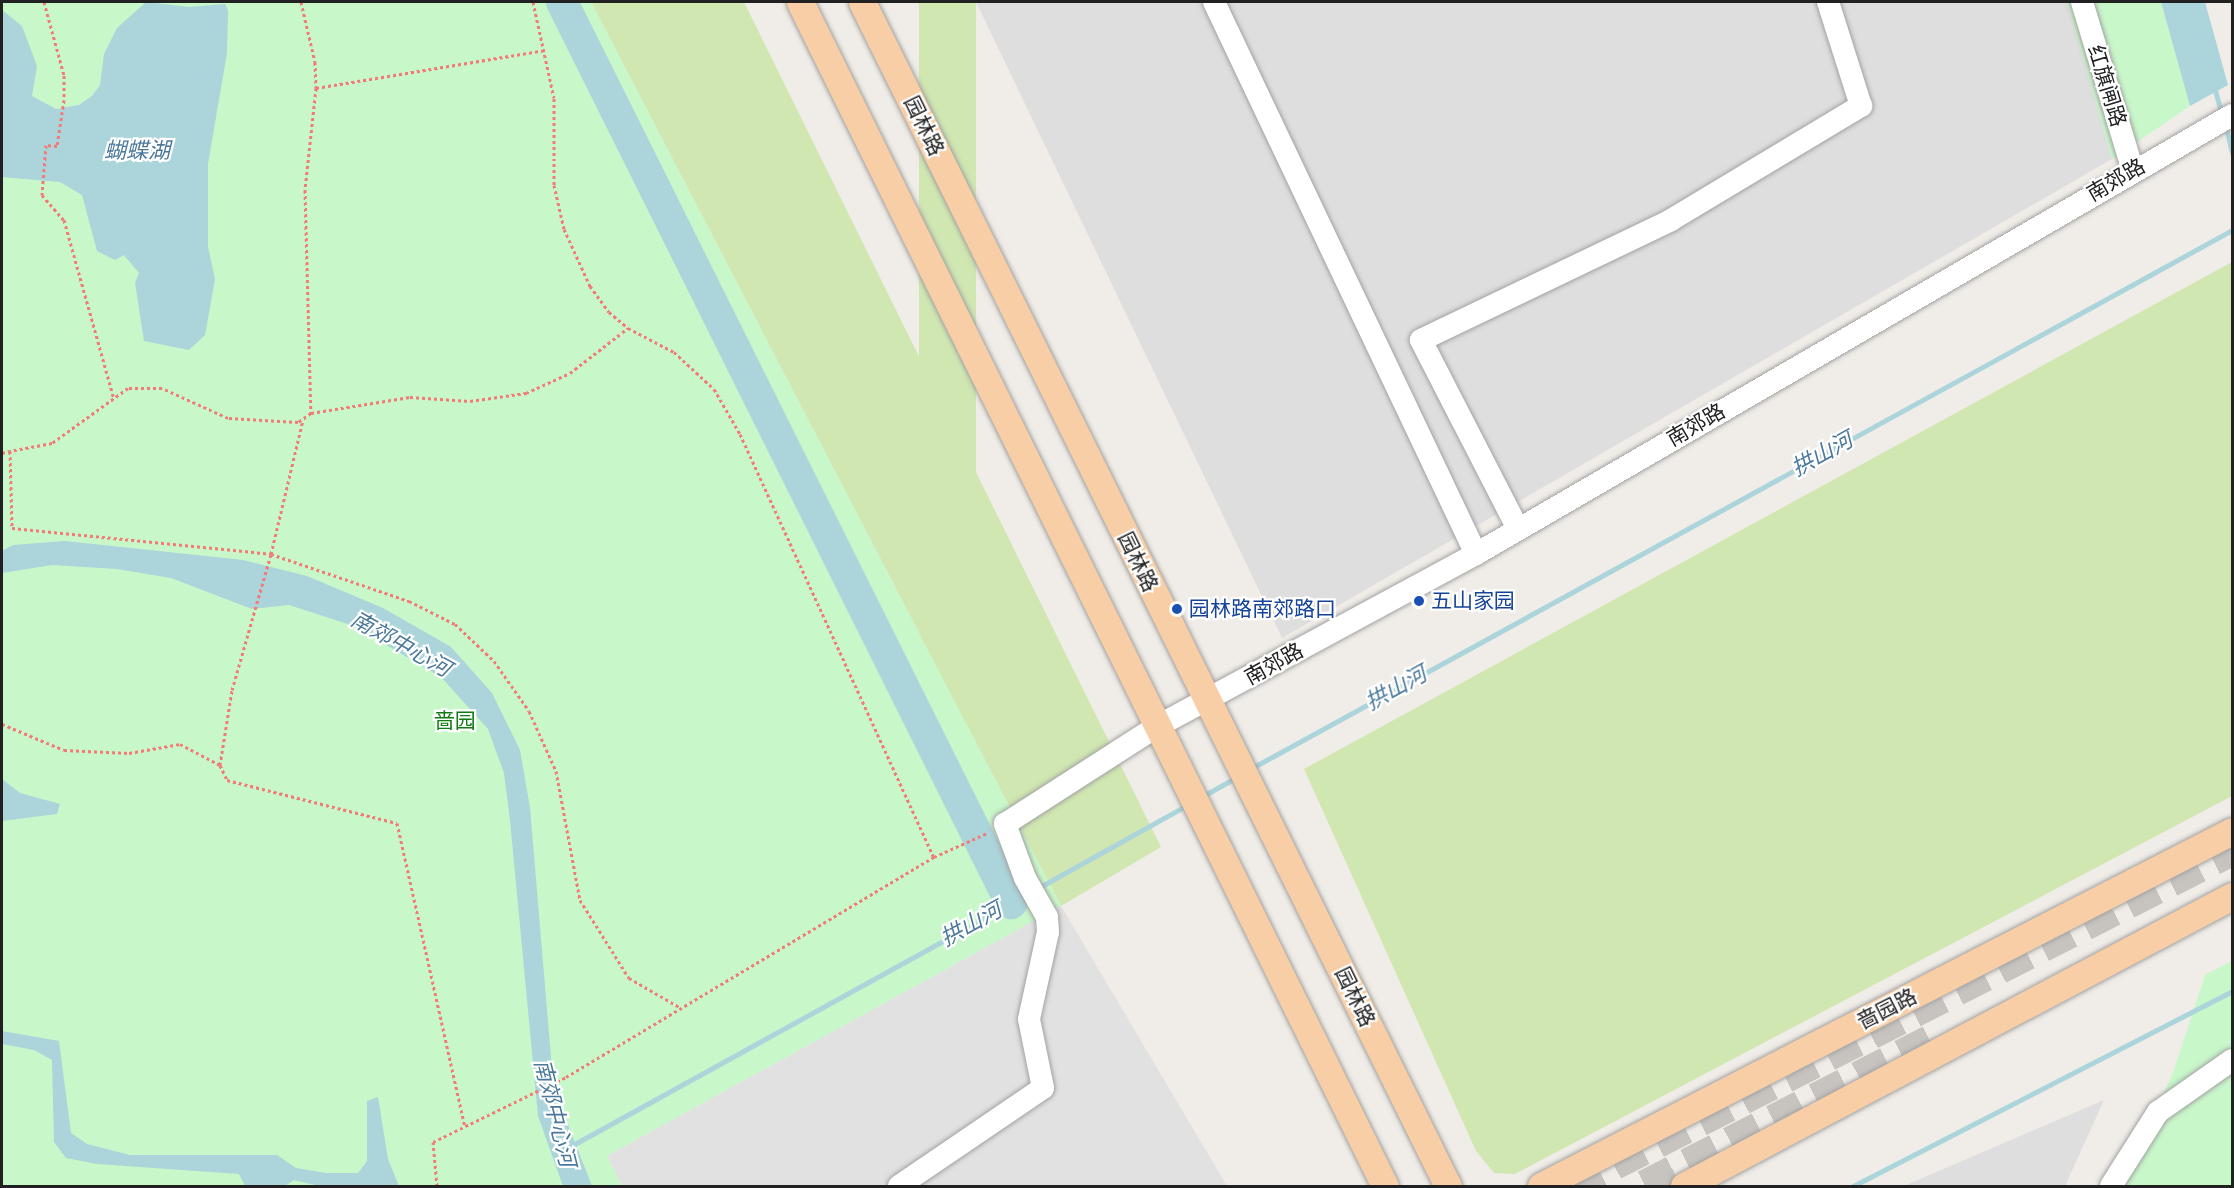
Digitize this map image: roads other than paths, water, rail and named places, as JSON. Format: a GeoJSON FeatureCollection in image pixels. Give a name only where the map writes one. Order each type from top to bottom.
{"type":"FeatureCollection","features":[{"type":"Feature","properties":{"kind":"main road"},"geometry":{"type":"LineString","coordinates":[[800,2],[1156,727],[1385,1186]]}},
{"type":"Feature","properties":{"kind":"main road","name":"园林路"},"geometry":{"type":"LineString","coordinates":[[862,2],[1448,1186]]}},
{"type":"Feature","properties":{"kind":"main road","name":"啬园路"},"geometry":{"type":"LineString","coordinates":[[1541,1186],[2232,831]]}},
{"type":"Feature","properties":{"kind":"main road"},"geometry":{"type":"LineString","coordinates":[[1683,1186],[2232,896]]}},
{"type":"Feature","properties":{"kind":"street"},"geometry":{"type":"LineString","coordinates":[[1214,2],[1476,554]]}},
{"type":"Feature","properties":{"kind":"street"},"geometry":{"type":"LineString","coordinates":[[1516,527],[1421,340],[1671,220],[1861,106],[1828,2]]}},
{"type":"Feature","properties":{"kind":"street","name":"红旗闸路"},"geometry":{"type":"LineString","coordinates":[[2082,2],[2133,171]]}},
{"type":"Feature","properties":{"kind":"street","name":"南郊路"},"geometry":{"type":"LineString","coordinates":[[899,1186],[1043,1088],[1029,1019],[1048,932],[1047,917],[1024,878],[1005,825],[1156,727],[1476,554],[1516,527],[2232,115]]}},
{"type":"Feature","properties":{"kind":"street"},"geometry":{"type":"LineString","coordinates":[[2111,1186],[2158,1112],[2232,1060]]}},
{"type":"Feature","properties":{"kind":"water","name":"蝴蝶湖"},"geometry":{"type":"Polygon","coordinates":[[[146,2],[189,7],[225,4],[228,10],[227,53],[208,164],[208,247],[215,279],[205,335],[189,350],[144,341],[135,283],[139,273],[124,255],[115,260],[97,251],[82,195],[60,182],[2,177],[2,10],[22,26],[37,66],[32,96],[56,109],[79,105],[92,96],[100,85],[104,54],[117,28],[146,2]]]}},
{"type":"Feature","properties":{"kind":"water"},"geometry":{"type":"Polygon","coordinates":[[[2161,2],[2205,2],[2228,85],[2190,106],[2161,2]]]}},
{"type":"Feature","properties":{"kind":"water","name":"南郊中心河"},"geometry":{"type":"Polygon","coordinates":[[[65,541],[243,560],[307,576],[383,608],[451,647],[492,693],[520,750],[530,808],[552,1069],[563,1112],[592,1186],[563,1186],[538,1116],[504,773],[488,729],[441,677],[354,626],[289,605],[252,609],[171,578],[117,569],[52,565],[2,573],[2,551],[13,545],[65,541]]]}},
{"type":"Feature","properties":{"kind":"water"},"geometry":{"type":"Polygon","coordinates":[[[2,779],[20,793],[60,804],[57,814],[2,821],[2,779]]]}},
{"type":"Feature","properties":{"kind":"water"},"geometry":{"type":"Polygon","coordinates":[[[2,1031],[59,1041],[71,1133],[87,1144],[130,1155],[277,1155],[296,1168],[326,1173],[358,1173],[367,1161],[367,1101],[378,1097],[388,1159],[399,1186],[315,1185],[294,1180],[285,1186],[245,1186],[239,1174],[97,1164],[66,1158],[54,1142],[52,1060],[34,1050],[2,1044],[2,1031]]]}},
{"type":"Feature","properties":{"kind":"waterway"},"geometry":{"type":"LineString","coordinates":[[562,2],[1011,903]]}},
{"type":"Feature","properties":{"kind":"waterway"},"geometry":{"type":"LineString","coordinates":[[2214,87],[2222,115]]}},
{"type":"Feature","properties":{"kind":"waterway"},"geometry":{"type":"LineString","coordinates":[[2225,124],[2232,153]]}},
{"type":"Feature","properties":{"kind":"waterway","name":"拱山河"},"geometry":{"type":"LineString","coordinates":[[1250,769],[2232,230]]}},
{"type":"Feature","properties":{"kind":"waterway","name":"拱山河"},"geometry":{"type":"LineString","coordinates":[[1201,797],[1237,777]]}},
{"type":"Feature","properties":{"kind":"waterway","name":"拱山河"},"geometry":{"type":"LineString","coordinates":[[1038,888],[1187,805]]}},
{"type":"Feature","properties":{"kind":"waterway","name":"拱山河"},"geometry":{"type":"LineString","coordinates":[[571,1146],[1028,894]]}},
{"type":"Feature","properties":{"kind":"waterway"},"geometry":{"type":"LineString","coordinates":[[1853,1186],[2232,991]]}},
{"type":"Feature","properties":{"kind":"tunnel"},"geometry":{"type":"LineString","coordinates":[[1571,1186],[2232,850]]}},
{"type":"Feature","properties":{"kind":"tunnel"},"geometry":{"type":"LineString","coordinates":[[1645,1186],[1938,1037]]}},
{"type":"Feature","properties":{"kind":"place","name":"五山家园"},"geometry":{"type":"Point","coordinates":[1419,601]}},
{"type":"Feature","properties":{"kind":"place","name":"园林路南郊路口"},"geometry":{"type":"Point","coordinates":[1177,609]}},
{"type":"Feature","properties":{"kind":"park label","name":"啬园"},"geometry":{"type":"Point","coordinates":[455,721]}}]}
